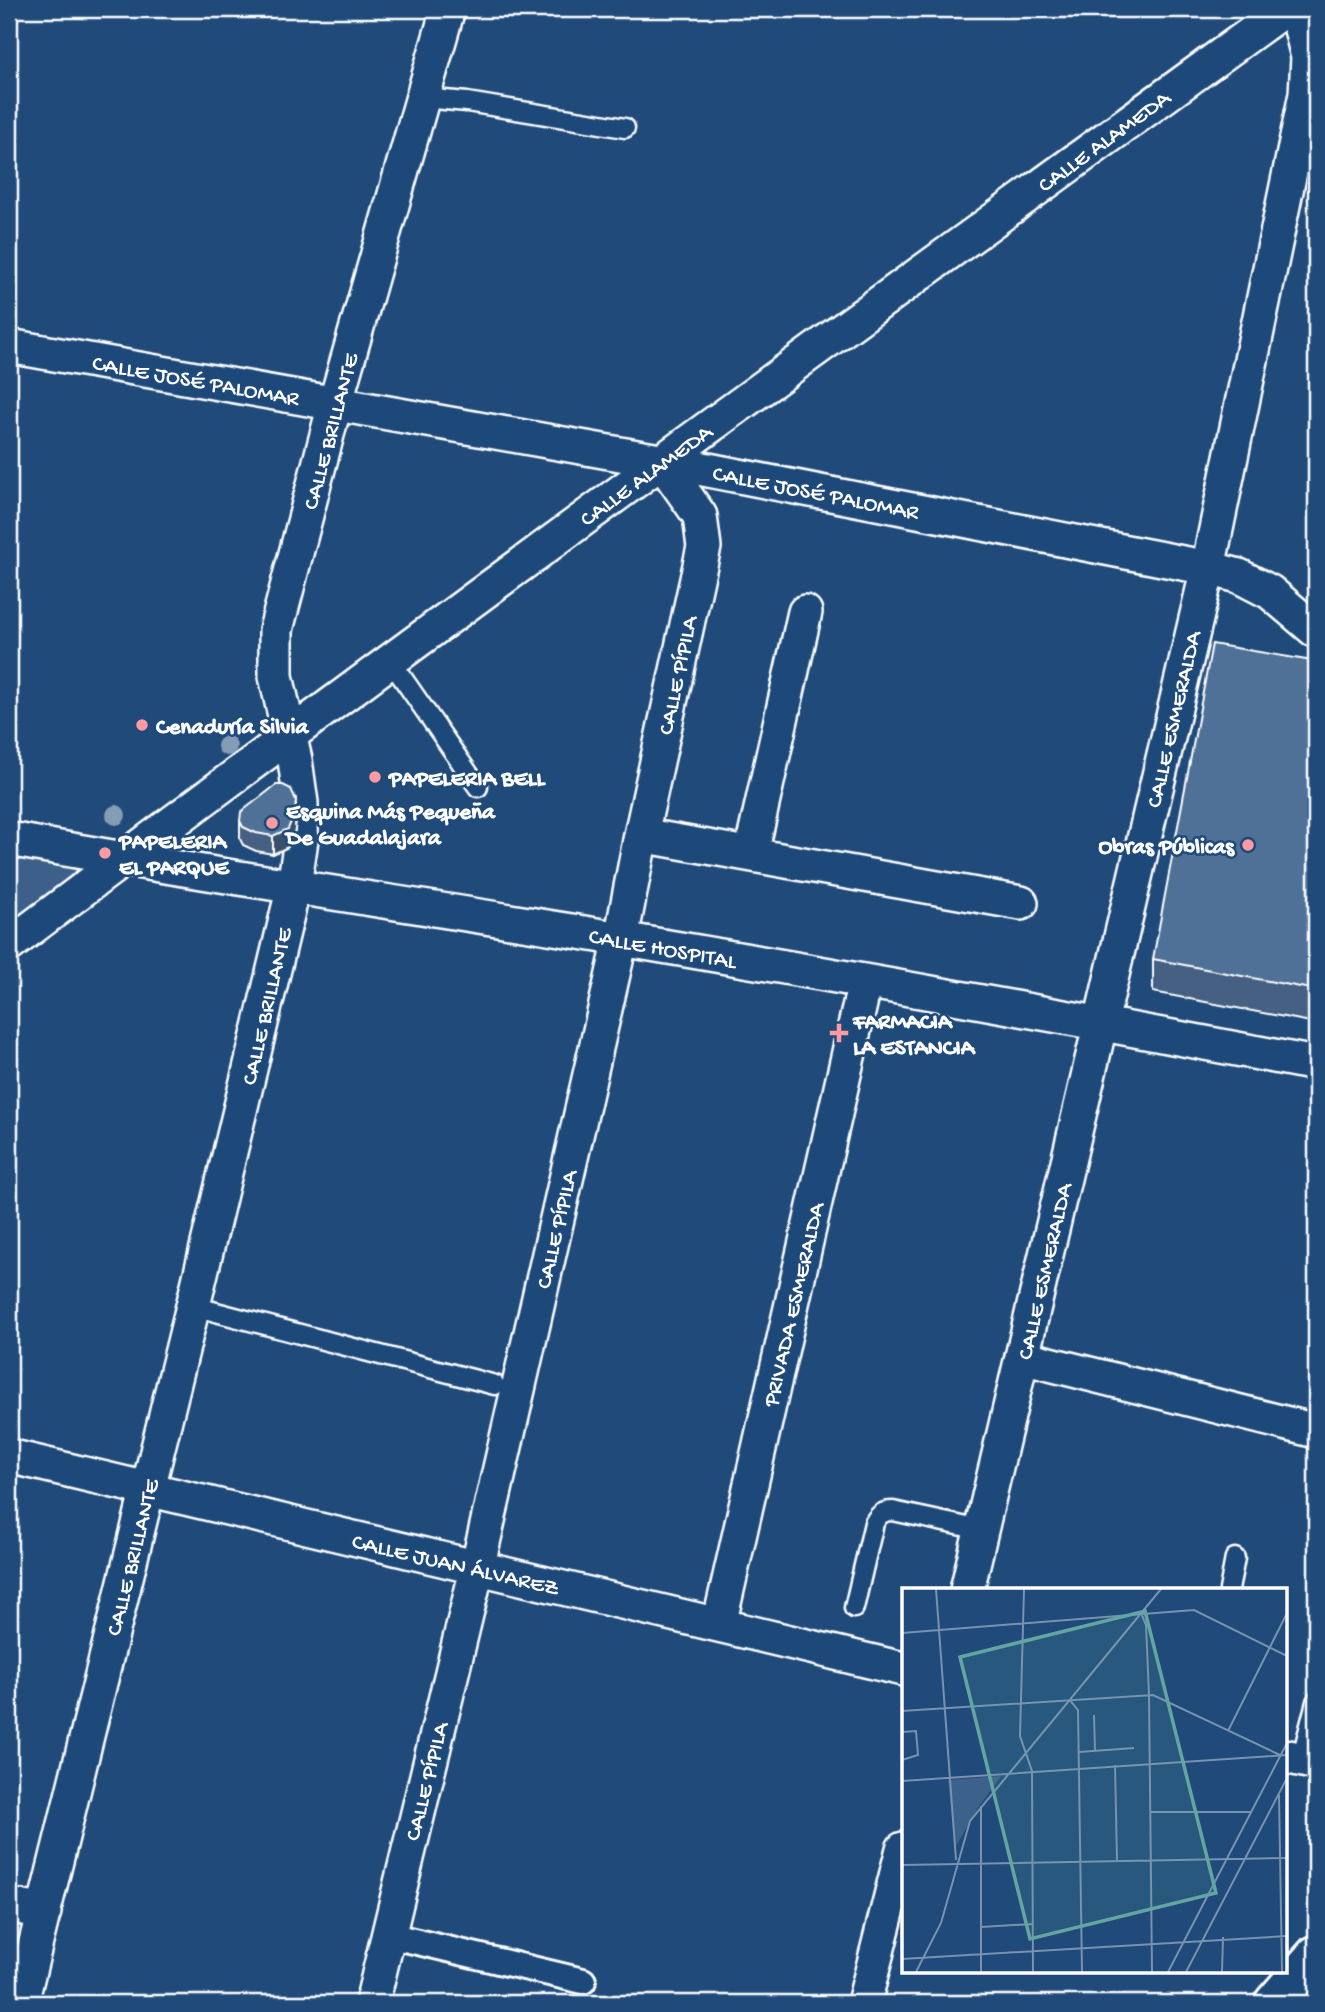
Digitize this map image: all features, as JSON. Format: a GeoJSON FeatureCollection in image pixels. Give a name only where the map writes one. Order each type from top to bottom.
{"type":"FeatureCollection","features":[{"type":"Feature","properties":{"kind":"main road"},"geometry":{"type":"LineString","coordinates":[[1274,2003],[1316,1955]]}},
{"type":"Feature","properties":{"kind":"street","name":"CALLE BRILLANTE"},"geometry":{"type":"LineString","coordinates":[[22,2003],[294,886],[301,840],[301,803],[276,676],[276,630],[335,404],[449,9]]}},
{"type":"Feature","properties":{"kind":"street","name":"CALLE ALAMEDA"},"geometry":{"type":"LineString","coordinates":[[9,945],[289,734],[1284,9]]}},
{"type":"Feature","properties":{"kind":"street","name":"CALLE ESMERALDA"},"geometry":{"type":"LineString","coordinates":[[967,1588],[1208,568],[1306,94],[1308,57],[1300,25],[1292,9]]}},
{"type":"Feature","properties":{"kind":"street","name":"CALLE JOSÉ PALOMAR"},"geometry":{"type":"LineString","coordinates":[[9,346],[662,462],[1208,568],[1239,576],[1270,592],[1316,631]]}},
{"type":"Feature","properties":{"kind":"street","name":"CALLE PÍPILA"},"geometry":{"type":"LineString","coordinates":[[372,2003],[477,1569],[621,939],[704,547],[700,516],[662,462]]}},
{"type":"Feature","properties":{"kind":"street"},"geometry":{"type":"LineString","coordinates":[[751,855],[805,612]]}},
{"type":"Feature","properties":{"kind":"street"},"geometry":{"type":"LineString","coordinates":[[641,835],[1021,903]]}},
{"type":"Feature","properties":{"kind":"street","name":"CALLE HOSPITAL"},"geometry":{"type":"LineString","coordinates":[[9,839],[621,939],[1100,1023],[1316,1064]]}},
{"type":"Feature","properties":{"kind":"street","name":"PRIVADA ESMERALDA"},"geometry":{"type":"LineString","coordinates":[[719,1625],[864,982]]}},
{"type":"Feature","properties":{"kind":"street"},"geometry":{"type":"LineString","coordinates":[[1022,1357],[1316,1431]]}},
{"type":"Feature","properties":{"kind":"street","name":"CALLE JUAN ÁLVAREZ"},"geometry":{"type":"LineString","coordinates":[[9,1456],[902,1670]]}},
{"type":"Feature","properties":{"kind":"street"},"geometry":{"type":"LineString","coordinates":[[864,2003],[902,1853]]}},
{"type":"Feature","properties":{"kind":"street"},"geometry":{"type":"LineString","coordinates":[[9,1905],[44,1912]]}},
{"type":"Feature","properties":{"kind":"street"},"geometry":{"type":"LineString","coordinates":[[388,1935],[583,1982]]}},
{"type":"Feature","properties":{"kind":"lane"},"geometry":{"type":"LineString","coordinates":[[423,98],[467,102],[625,128]]}},
{"type":"Feature","properties":{"kind":"lane"},"geometry":{"type":"LineString","coordinates":[[390,660],[478,787]]}},
{"type":"Feature","properties":{"kind":"lane"},"geometry":{"type":"LineString","coordinates":[[193,1306],[495,1385]]}},
{"type":"Feature","properties":{"kind":"lane"},"geometry":{"type":"LineString","coordinates":[[855,1608],[874,1523],[885,1511],[981,1530]]}},
{"type":"Feature","properties":{"kind":"lane"},"geometry":{"type":"LineString","coordinates":[[1229,1588],[1235,1558]]}},
{"type":"Feature","properties":{"kind":"lane"},"geometry":{"type":"LineString","coordinates":[[1301,1760],[1316,1702]]}},
{"type":"Feature","properties":{"kind":"shaded area"},"geometry":{"type":"Polygon","coordinates":[[[9,855],[80,868],[9,929],[9,855]]]}},
{"type":"Feature","properties":{"kind":"building","name":"Obras Públicas"},"geometry":{"type":"Polygon","coordinates":[[[1212,644],[1312,661],[1316,665],[1316,990],[1153,959],[1212,644]]]}},
{"type":"Feature","properties":{"kind":"building"},"geometry":{"type":"Polygon","coordinates":[[[276,785],[291,789],[296,800],[295,812],[288,829],[273,836],[243,827],[240,821],[241,812],[276,785]]]}},
{"type":"Feature","properties":{"kind":"place","name":"Cenaduría Silvia"},"geometry":{"type":"Point","coordinates":[142,725]}},
{"type":"Feature","properties":{"kind":"place","name":"PAPELERIA BELL"},"geometry":{"type":"Point","coordinates":[375,777]}},
{"type":"Feature","properties":{"kind":"place","name":"Esquina Más Pequeña De Guadalajara"},"geometry":{"type":"Point","coordinates":[272,823]}},
{"type":"Feature","properties":{"kind":"place","name":"Obras Públicas"},"geometry":{"type":"Point","coordinates":[1248,845]}},
{"type":"Feature","properties":{"kind":"place","name":"PAPELERIA EL PARQUE"},"geometry":{"type":"Point","coordinates":[105,853]}},
{"type":"Feature","properties":{"kind":"place","name":"FARMACIA LA ESTANCIA"},"geometry":{"type":"Point","coordinates":[839,1033]}}]}
